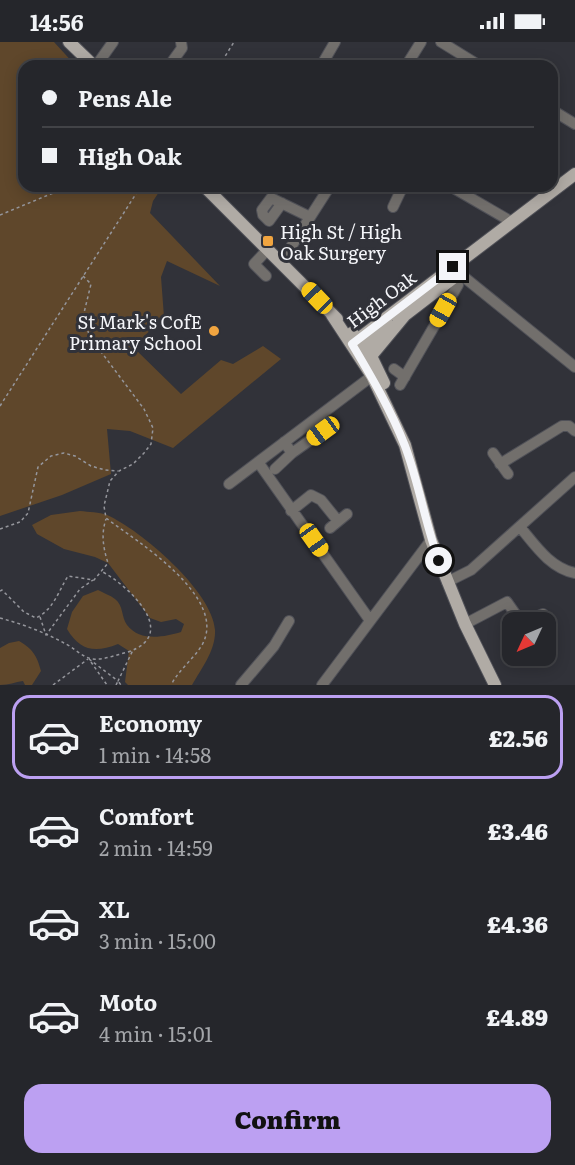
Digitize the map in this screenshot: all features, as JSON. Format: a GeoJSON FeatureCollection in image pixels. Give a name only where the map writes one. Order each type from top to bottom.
{"type":"FeatureCollection","features":[{"type":"Feature","properties":{"kind":"main road"},"geometry":{"type":"LineString","coordinates":[[69,42],[88,60]]}},
{"type":"Feature","properties":{"kind":"main road","name":"High Oak"},"geometry":{"type":"LineString","coordinates":[[558,187],[575,174]]}},
{"type":"Feature","properties":{"kind":"main road"},"geometry":{"type":"LineString","coordinates":[[210,192],[282,261],[360,346],[402,422],[405,445],[431,540],[465,624],[495,685]]}},
{"type":"Feature","properties":{"kind":"main road","name":"High Oak"},"geometry":{"type":"LineString","coordinates":[[360,346],[425,293],[458,272],[485,243],[551,192]]}},
{"type":"Feature","properties":{"kind":"main road","name":"High Oak"},"geometry":{"type":"LineString","coordinates":[[360,346],[405,315],[425,293]]}},
{"type":"Feature","properties":{"kind":"main road"},"geometry":{"type":"LineString","coordinates":[[360,346],[405,445]]}},
{"type":"Feature","properties":{"kind":"street"},"geometry":{"type":"LineString","coordinates":[[100,60],[113,42]]}},
{"type":"Feature","properties":{"kind":"street"},"geometry":{"type":"LineString","coordinates":[[173,60],[182,48],[181,42]]}},
{"type":"Feature","properties":{"kind":"street"},"geometry":{"type":"LineString","coordinates":[[324,60],[335,42]]}},
{"type":"Feature","properties":{"kind":"street"},"geometry":{"type":"LineString","coordinates":[[410,60],[421,42]]}},
{"type":"Feature","properties":{"kind":"street"},"geometry":{"type":"LineString","coordinates":[[441,42],[470,60]]}},
{"type":"Feature","properties":{"kind":"street"},"geometry":{"type":"LineString","coordinates":[[558,114],[575,124]]}},
{"type":"Feature","properties":{"kind":"street"},"geometry":{"type":"LineString","coordinates":[[282,261],[326,192]]}},
{"type":"Feature","properties":{"kind":"street"},"geometry":{"type":"LineString","coordinates":[[393,207],[400,192]]}},
{"type":"Feature","properties":{"kind":"street"},"geometry":{"type":"LineString","coordinates":[[460,192],[512,222]]}},
{"type":"Feature","properties":{"kind":"street"},"geometry":{"type":"LineString","coordinates":[[282,203],[310,217]]}},
{"type":"Feature","properties":{"kind":"street"},"geometry":{"type":"LineString","coordinates":[[266,276],[254,264],[268,249]]}},
{"type":"Feature","properties":{"kind":"street"},"geometry":{"type":"LineString","coordinates":[[394,369],[402,381],[443,310],[458,272],[575,367]]}},
{"type":"Feature","properties":{"kind":"street"},"geometry":{"type":"LineString","coordinates":[[425,293],[443,310]]}},
{"type":"Feature","properties":{"kind":"street"},"geometry":{"type":"LineString","coordinates":[[229,484],[372,376]]}},
{"type":"Feature","properties":{"kind":"street"},"geometry":{"type":"LineString","coordinates":[[500,464],[562,426],[569,426],[575,431]]}},
{"type":"Feature","properties":{"kind":"street"},"geometry":{"type":"LineString","coordinates":[[275,469],[292,453],[323,431]]}},
{"type":"Feature","properties":{"kind":"street"},"geometry":{"type":"LineString","coordinates":[[284,442],[292,453]]}},
{"type":"Feature","properties":{"kind":"street"},"geometry":{"type":"LineString","coordinates":[[493,453],[508,474]]}},
{"type":"Feature","properties":{"kind":"street"},"geometry":{"type":"LineString","coordinates":[[258,462],[369,619]]}},
{"type":"Feature","properties":{"kind":"street"},"geometry":{"type":"LineString","coordinates":[[447,582],[471,570],[575,477]]}},
{"type":"Feature","properties":{"kind":"street"},"geometry":{"type":"LineString","coordinates":[[291,511],[311,495],[321,500],[338,521]]}},
{"type":"Feature","properties":{"kind":"street"},"geometry":{"type":"LineString","coordinates":[[520,526],[550,561],[562,569],[575,573]]}},
{"type":"Feature","properties":{"kind":"street"},"geometry":{"type":"LineString","coordinates":[[322,685],[369,619],[431,540]]}},
{"type":"Feature","properties":{"kind":"street"},"geometry":{"type":"LineString","coordinates":[[465,624],[507,602],[515,612]]}},
{"type":"Feature","properties":{"kind":"street"},"geometry":{"type":"LineString","coordinates":[[241,685],[274,646],[289,621]]}},
{"type":"Feature","properties":{"kind":"path"},"geometry":{"type":"LineString","coordinates":[[223,60],[234,42]]}},
{"type":"Feature","properties":{"kind":"path"},"geometry":{"type":"LineString","coordinates":[[0,214],[55,192]]}},
{"type":"Feature","properties":{"kind":"path"},"geometry":{"type":"LineString","coordinates":[[0,406],[137,192]]}},
{"type":"Feature","properties":{"kind":"path"},"geometry":{"type":"LineString","coordinates":[[46,634],[80,589],[94,579],[108,563],[102,531],[106,518],[104,506],[106,491],[110,481],[119,471],[133,464],[151,444],[153,428],[144,409],[90,337],[83,317],[91,285],[83,276]]}},
{"type":"Feature","properties":{"kind":"path"},"geometry":{"type":"LineString","coordinates":[[0,529],[20,522],[28,513],[38,468],[51,456],[64,453],[75,456],[91,466],[119,471]]}},
{"type":"Feature","properties":{"kind":"path"},"geometry":{"type":"LineString","coordinates":[[106,518],[149,549],[175,572],[195,593],[204,611],[207,629],[203,644],[178,671],[171,685]]}},
{"type":"Feature","properties":{"kind":"path"},"geometry":{"type":"LineString","coordinates":[[52,685],[89,659],[101,659],[134,650],[146,641],[152,630],[150,618],[128,590],[113,577],[101,571]]}},
{"type":"Feature","properties":{"kind":"path"},"geometry":{"type":"LineString","coordinates":[[0,591],[2,590],[24,612],[36,618],[45,614],[54,603],[68,576],[94,579]]}},
{"type":"Feature","properties":{"kind":"path"},"geometry":{"type":"LineString","coordinates":[[39,616],[46,634]]}},
{"type":"Feature","properties":{"kind":"path"},"geometry":{"type":"LineString","coordinates":[[0,618],[64,642],[121,685]]}},
{"type":"Feature","properties":{"kind":"path"},"geometry":{"type":"LineString","coordinates":[[116,685],[134,650]]}},
{"type":"Feature","properties":{"kind":"path"},"geometry":{"type":"LineString","coordinates":[[89,659],[107,685]]}},
{"type":"Feature","properties":{"kind":"shaded area"},"geometry":{"type":"Polygon","coordinates":[[[0,42],[54,42],[70,60],[18,60],[18,192],[159,192],[153,201],[150,213],[220,286],[167,261],[161,277],[164,317],[133,347],[181,394],[221,360],[233,364],[263,346],[281,359],[173,448],[130,431],[107,429],[111,474],[62,495],[0,516],[0,42]]]}},
{"type":"Feature","properties":{"kind":"shaded area"},"geometry":{"type":"Polygon","coordinates":[[[80,511],[107,515],[138,534],[173,564],[202,598],[211,615],[215,637],[207,659],[192,685],[128,685],[125,682],[129,651],[118,644],[102,649],[83,646],[67,629],[72,612],[83,596],[98,590],[118,602],[127,625],[139,634],[152,637],[181,632],[184,624],[176,619],[161,622],[150,618],[108,563],[64,549],[37,534],[32,525],[51,515],[80,511]]]}},
{"type":"Feature","properties":{"kind":"shaded area"},"geometry":{"type":"Polygon","coordinates":[[[19,641],[34,653],[41,671],[32,685],[25,685],[23,681],[0,685],[0,648],[19,641]]]}},
{"type":"Feature","properties":{"kind":"place","name":"High St / High Oak Surgery"},"geometry":{"type":"Point","coordinates":[268,241]}},
{"type":"Feature","properties":{"kind":"place","name":"St Mark's CofE Primary School"},"geometry":{"type":"Point","coordinates":[214,331]}},
{"type":"Feature","properties":{"kind":"route"},"geometry":{"type":"LineString","coordinates":[[439,561],[405,445],[372,376],[352,344],[453,267]]}}]}
